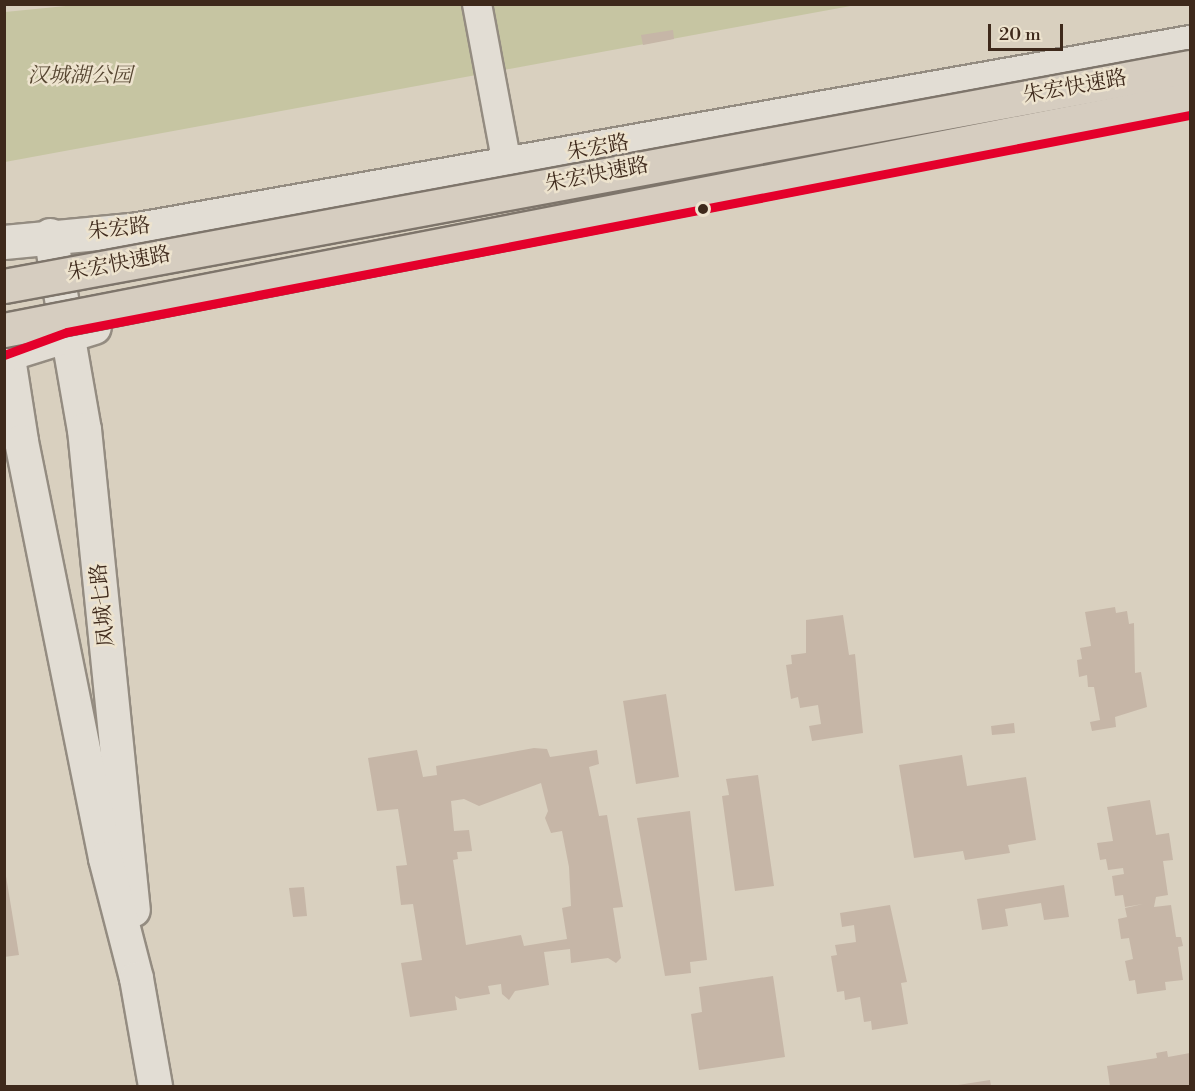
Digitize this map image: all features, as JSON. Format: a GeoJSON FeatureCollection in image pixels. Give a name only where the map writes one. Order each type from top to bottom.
{"type":"FeatureCollection","features":[{"type":"Feature","properties":{"kind":"highway","name":"朱宏快速路"},"geometry":{"type":"LineString","coordinates":[[4,286],[1191,67]]}},
{"type":"Feature","properties":{"kind":"highway","name":"朱宏快速路"},"geometry":{"type":"LineString","coordinates":[[5,342],[1191,99]]}},
{"type":"Feature","properties":{"kind":"main road","name":"朱宏路"},"geometry":{"type":"LineString","coordinates":[[4,242],[50,235],[138,229],[1191,42]]}},
{"type":"Feature","properties":{"kind":"main road"},"geometry":{"type":"LineString","coordinates":[[5,342],[67,332],[1191,115]]}},
{"type":"Feature","properties":{"kind":"main road","name":"凤城七路"},"geometry":{"type":"LineString","coordinates":[[50,235],[84,429],[130,847],[136,978]]}},
{"type":"Feature","properties":{"kind":"main road","name":"凤城七路"},"geometry":{"type":"LineString","coordinates":[[5,342],[105,858],[136,978],[155,1086]]}},
{"type":"Feature","properties":{"kind":"street"},"geometry":{"type":"LineString","coordinates":[[477,4],[507,165]]}},
{"type":"Feature","properties":{"kind":"green space","name":"汉城湖公园"},"geometry":{"type":"Polygon","coordinates":[[[86,4],[856,5],[5,162],[5,12],[86,4]]]}},
{"type":"Feature","properties":{"kind":"building"},"geometry":{"type":"Polygon","coordinates":[[[673,30],[674,39],[643,45],[641,35],[673,30]]]}},
{"type":"Feature","properties":{"kind":"building"},"geometry":{"type":"Polygon","coordinates":[[[1115,607],[1116,613],[1127,611],[1129,624],[1134,623],[1135,673],[1141,672],[1147,707],[1115,717],[1116,727],[1092,731],[1090,722],[1100,720],[1094,687],[1088,687],[1087,675],[1079,677],[1077,660],[1082,659],[1080,648],[1091,646],[1085,612],[1115,607]]]}},
{"type":"Feature","properties":{"kind":"building"},"geometry":{"type":"Polygon","coordinates":[[[843,615],[849,655],[855,654],[863,733],[812,741],[809,726],[821,724],[818,705],[800,708],[798,697],[791,699],[786,665],[792,664],[791,655],[806,653],[806,620],[843,615]]]}},
{"type":"Feature","properties":{"kind":"building"},"geometry":{"type":"Polygon","coordinates":[[[666,694],[679,777],[636,784],[623,701],[666,694]]]}},
{"type":"Feature","properties":{"kind":"building"},"geometry":{"type":"Polygon","coordinates":[[[1014,723],[1015,733],[992,735],[991,726],[1014,723]]]}},
{"type":"Feature","properties":{"kind":"building"},"geometry":{"type":"Polygon","coordinates":[[[534,748],[547,749],[550,757],[597,750],[599,764],[589,767],[599,816],[607,815],[623,907],[613,908],[621,958],[616,963],[608,958],[571,963],[570,949],[544,952],[549,985],[515,991],[509,1000],[502,994],[501,984],[488,986],[490,994],[460,999],[455,996],[457,1010],[410,1017],[401,963],[422,960],[413,904],[401,905],[396,866],[407,865],[398,809],[377,811],[368,758],[417,750],[423,777],[437,775],[436,766],[534,748]],[[541,783],[479,806],[464,799],[451,801],[454,831],[469,830],[472,851],[457,852],[458,859],[453,860],[466,945],[521,935],[524,946],[567,939],[562,908],[571,906],[569,867],[562,831],[551,833],[545,818],[548,811],[541,783]]]}},
{"type":"Feature","properties":{"kind":"building"},"geometry":{"type":"Polygon","coordinates":[[[962,755],[967,786],[1026,777],[1036,840],[1008,845],[1010,853],[965,860],[963,851],[914,858],[899,765],[962,755]]]}},
{"type":"Feature","properties":{"kind":"building"},"geometry":{"type":"Polygon","coordinates":[[[758,775],[774,886],[735,891],[722,796],[729,795],[726,779],[758,775]]]}},
{"type":"Feature","properties":{"kind":"building"},"geometry":{"type":"Polygon","coordinates":[[[1150,800],[1156,835],[1169,833],[1173,860],[1163,861],[1168,895],[1156,897],[1154,907],[1171,905],[1176,937],[1181,937],[1183,946],[1178,947],[1183,980],[1165,982],[1166,990],[1137,994],[1135,980],[1129,981],[1125,961],[1133,959],[1129,938],[1121,939],[1118,919],[1127,917],[1125,908],[1143,904],[1125,907],[1123,895],[1115,896],[1112,876],[1124,874],[1123,868],[1108,870],[1106,859],[1100,860],[1097,843],[1113,841],[1107,807],[1150,800]]]}},
{"type":"Feature","properties":{"kind":"building"},"geometry":{"type":"Polygon","coordinates":[[[690,811],[707,960],[690,962],[691,973],[665,976],[637,818],[690,811]]]}},
{"type":"Feature","properties":{"kind":"building"},"geometry":{"type":"Polygon","coordinates":[[[4,864],[19,955],[4,957],[4,864]]]}},
{"type":"Feature","properties":{"kind":"building"},"geometry":{"type":"Polygon","coordinates":[[[1064,885],[1069,917],[1044,920],[1041,903],[1005,909],[1008,926],[982,930],[977,899],[1064,885]]]}},
{"type":"Feature","properties":{"kind":"building"},"geometry":{"type":"Polygon","coordinates":[[[304,887],[307,916],[293,917],[289,888],[304,887]]]}},
{"type":"Feature","properties":{"kind":"building"},"geometry":{"type":"Polygon","coordinates":[[[890,905],[907,982],[901,983],[908,1024],[872,1030],[871,1021],[864,1022],[860,997],[845,1000],[844,991],[837,992],[831,956],[837,955],[835,945],[856,942],[854,925],[842,927],[840,913],[890,905]]]}},
{"type":"Feature","properties":{"kind":"building"},"geometry":{"type":"Polygon","coordinates":[[[773,976],[785,1057],[699,1070],[691,1014],[702,1012],[699,987],[773,976]]]}},
{"type":"Feature","properties":{"kind":"building"},"geometry":{"type":"Polygon","coordinates":[[[1167,1051],[1168,1057],[1190,1053],[1190,1086],[1110,1086],[1107,1066],[1157,1058],[1156,1053],[1167,1051]]]}},
{"type":"Feature","properties":{"kind":"building"},"geometry":{"type":"Polygon","coordinates":[[[990,1080],[991,1086],[958,1086],[958,1085],[990,1080]]]}},
{"type":"Feature","properties":{"kind":"transit line"},"geometry":{"type":"LineString","coordinates":[[4,355],[67,332],[1190,115]]}}]}
